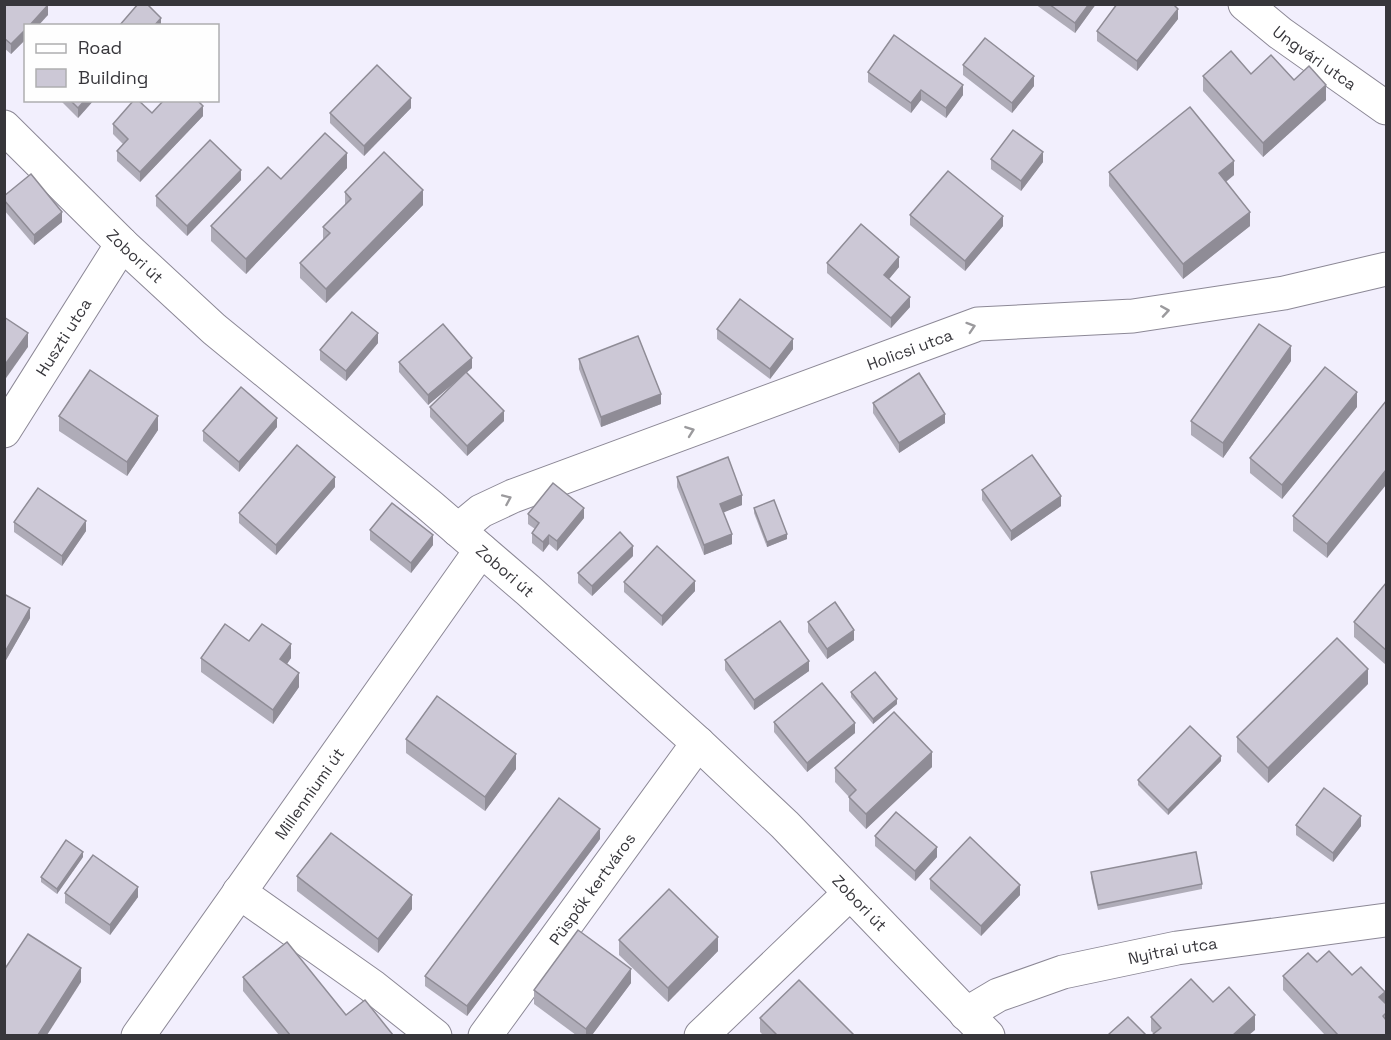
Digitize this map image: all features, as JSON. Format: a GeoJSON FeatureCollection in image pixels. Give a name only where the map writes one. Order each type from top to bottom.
{"type":"FeatureCollection","features":[{"type":"Feature","properties":{"kind":"street","name":"Ungvári utca"},"geometry":{"type":"LineString","coordinates":[[1245,4],[1280,33],[1386,108]]}},
{"type":"Feature","properties":{"kind":"street","name":"Zobori út"},"geometry":{"type":"LineString","coordinates":[[4,127],[122,244],[214,329],[420,497],[698,743],[785,825],[977,1025]]}},
{"type":"Feature","properties":{"kind":"street","name":"Huszti utca"},"geometry":{"type":"LineString","coordinates":[[4,431],[122,244]]}},
{"type":"Feature","properties":{"kind":"street","name":"Holicsi utca"},"geometry":{"type":"LineString","coordinates":[[469,540],[481,511],[513,496],[978,324],[1133,316],[1284,292],[1386,269]]}},
{"type":"Feature","properties":{"kind":"street","name":"Millenniumi út"},"geometry":{"type":"LineString","coordinates":[[138,1035],[239,892],[469,540]]}},
{"type":"Feature","properties":{"kind":"street","name":"Püspök kertváros"},"geometry":{"type":"LineString","coordinates":[[485,1035],[698,743]]}},
{"type":"Feature","properties":{"kind":"street"},"geometry":{"type":"LineString","coordinates":[[239,892],[372,986],[435,1035]]}},
{"type":"Feature","properties":{"kind":"street"},"geometry":{"type":"LineString","coordinates":[[700,1035],[849,893]]}},
{"type":"Feature","properties":{"kind":"street","name":"Nyitrai utca"},"geometry":{"type":"LineString","coordinates":[[977,1025],[998,995],[1063,972],[1177,948],[1386,920]]}},
{"type":"Feature","properties":{"kind":"building"},"geometry":{"type":"Polygon","coordinates":[[[4,4],[48,4],[31,24],[24,24],[24,31],[11,44],[4,38],[4,4]]]}},
{"type":"Feature","properties":{"kind":"building"},"geometry":{"type":"Polygon","coordinates":[[[138,4],[147,4],[161,18],[156,24],[121,24],[138,4]]]}},
{"type":"Feature","properties":{"kind":"building"},"geometry":{"type":"Polygon","coordinates":[[[1049,4],[1089,4],[1075,23],[1049,4]]]}},
{"type":"Feature","properties":{"kind":"building"},"geometry":{"type":"Polygon","coordinates":[[[1117,4],[1173,4],[1178,9],[1137,61],[1097,31],[1117,4]]]}},
{"type":"Feature","properties":{"kind":"building"},"geometry":{"type":"Polygon","coordinates":[[[894,35],[963,85],[946,108],[921,90],[911,103],[868,72],[894,35]]]}},
{"type":"Feature","properties":{"kind":"building"},"geometry":{"type":"Polygon","coordinates":[[[985,38],[1034,76],[1012,103],[963,65],[985,38]]]}},
{"type":"Feature","properties":{"kind":"building"},"geometry":{"type":"Polygon","coordinates":[[[1231,51],[1251,74],[1271,55],[1294,80],[1309,66],[1326,85],[1263,143],[1203,76],[1231,51]]]}},
{"type":"Feature","properties":{"kind":"building"},"geometry":{"type":"Polygon","coordinates":[[[377,65],[411,98],[364,146],[330,113],[377,65]]]}},
{"type":"Feature","properties":{"kind":"building"},"geometry":{"type":"Polygon","coordinates":[[[72,102],[83,102],[78,108],[72,102]]]}},
{"type":"Feature","properties":{"kind":"building"},"geometry":{"type":"Polygon","coordinates":[[[132,102],[140,102],[152,113],[162,102],[199,102],[203,106],[140,172],[117,151],[128,139],[113,124],[132,102]]]}},
{"type":"Feature","properties":{"kind":"building"},"geometry":{"type":"Polygon","coordinates":[[[1190,107],[1234,161],[1219,173],[1250,212],[1183,264],[1109,172],[1190,107]]]}},
{"type":"Feature","properties":{"kind":"building"},"geometry":{"type":"Polygon","coordinates":[[[1013,130],[1043,152],[1021,181],[991,159],[1013,130]]]}},
{"type":"Feature","properties":{"kind":"building"},"geometry":{"type":"Polygon","coordinates":[[[325,133],[347,153],[246,259],[211,226],[268,167],[281,179],[325,133]]]}},
{"type":"Feature","properties":{"kind":"building"},"geometry":{"type":"Polygon","coordinates":[[[210,140],[241,170],[187,226],[156,196],[210,140]]]}},
{"type":"Feature","properties":{"kind":"building"},"geometry":{"type":"Polygon","coordinates":[[[384,152],[423,190],[326,289],[300,263],[330,233],[323,227],[351,199],[345,192],[384,152]]]}},
{"type":"Feature","properties":{"kind":"building"},"geometry":{"type":"Polygon","coordinates":[[[948,171],[1003,216],[965,261],[910,215],[948,171]]]}},
{"type":"Feature","properties":{"kind":"building"},"geometry":{"type":"Polygon","coordinates":[[[31,174],[62,212],[34,235],[4,200],[4,196],[31,174]]]}},
{"type":"Feature","properties":{"kind":"building"},"geometry":{"type":"Polygon","coordinates":[[[861,224],[899,257],[884,275],[910,297],[891,318],[827,263],[861,224]]]}},
{"type":"Feature","properties":{"kind":"building"},"geometry":{"type":"Polygon","coordinates":[[[740,299],[793,339],[770,369],[717,329],[740,299]]]}},
{"type":"Feature","properties":{"kind":"building"},"geometry":{"type":"Polygon","coordinates":[[[352,312],[378,333],[346,371],[320,350],[352,312]]]}},
{"type":"Feature","properties":{"kind":"building"},"geometry":{"type":"Polygon","coordinates":[[[4,317],[28,333],[4,366],[4,317]]]}},
{"type":"Feature","properties":{"kind":"building"},"geometry":{"type":"Polygon","coordinates":[[[443,324],[472,358],[428,395],[399,362],[443,324]]]}},
{"type":"Feature","properties":{"kind":"building"},"geometry":{"type":"Polygon","coordinates":[[[1259,324],[1291,346],[1223,443],[1191,421],[1259,324]]]}},
{"type":"Feature","properties":{"kind":"building"},"geometry":{"type":"Polygon","coordinates":[[[638,336],[661,394],[601,417],[579,359],[638,336]]]}},
{"type":"Feature","properties":{"kind":"building"},"geometry":{"type":"Polygon","coordinates":[[[1325,367],[1357,392],[1282,485],[1250,458],[1325,367]]]}},
{"type":"Feature","properties":{"kind":"building"},"geometry":{"type":"Polygon","coordinates":[[[90,370],[158,416],[127,462],[59,416],[90,370]]]}},
{"type":"Feature","properties":{"kind":"building"},"geometry":{"type":"Polygon","coordinates":[[[466,372],[504,411],[467,446],[430,407],[466,372]]]}},
{"type":"Feature","properties":{"kind":"building"},"geometry":{"type":"Polygon","coordinates":[[[919,373],[945,414],[899,443],[873,403],[919,373]]]}},
{"type":"Feature","properties":{"kind":"building"},"geometry":{"type":"Polygon","coordinates":[[[241,387],[277,418],[239,462],[203,431],[241,387]]]}},
{"type":"Feature","properties":{"kind":"building"},"geometry":{"type":"Polygon","coordinates":[[[1386,401],[1386,470],[1327,544],[1293,516],[1386,401]]]}},
{"type":"Feature","properties":{"kind":"building"},"geometry":{"type":"Polygon","coordinates":[[[297,445],[335,477],[276,545],[239,513],[297,445]]]}},
{"type":"Feature","properties":{"kind":"building"},"geometry":{"type":"Polygon","coordinates":[[[1032,455],[1061,496],[1011,531],[982,490],[1032,455]]]}},
{"type":"Feature","properties":{"kind":"building"},"geometry":{"type":"Polygon","coordinates":[[[728,457],[742,495],[720,504],[732,534],[704,545],[677,477],[728,457]]]}},
{"type":"Feature","properties":{"kind":"building"},"geometry":{"type":"Polygon","coordinates":[[[553,483],[584,508],[557,541],[549,535],[543,542],[532,533],[539,523],[528,514],[553,483]]]}},
{"type":"Feature","properties":{"kind":"building"},"geometry":{"type":"Polygon","coordinates":[[[38,488],[86,521],[62,556],[14,522],[38,488]]]}},
{"type":"Feature","properties":{"kind":"building"},"geometry":{"type":"Polygon","coordinates":[[[774,500],[787,534],[767,542],[754,508],[774,500]]]}},
{"type":"Feature","properties":{"kind":"building"},"geometry":{"type":"Polygon","coordinates":[[[392,503],[433,535],[411,563],[370,530],[392,503]]]}},
{"type":"Feature","properties":{"kind":"building"},"geometry":{"type":"Polygon","coordinates":[[[620,532],[633,546],[592,586],[578,573],[620,532]]]}},
{"type":"Feature","properties":{"kind":"building"},"geometry":{"type":"Polygon","coordinates":[[[657,546],[695,581],[662,616],[624,582],[657,546]]]}},
{"type":"Feature","properties":{"kind":"building"},"geometry":{"type":"Polygon","coordinates":[[[1386,583],[1386,650],[1354,622],[1386,583]]]}},
{"type":"Feature","properties":{"kind":"building"},"geometry":{"type":"Polygon","coordinates":[[[4,594],[30,608],[6,650],[4,650],[4,594]]]}},
{"type":"Feature","properties":{"kind":"building"},"geometry":{"type":"Polygon","coordinates":[[[835,602],[854,630],[827,649],[808,622],[835,602]]]}},
{"type":"Feature","properties":{"kind":"building"},"geometry":{"type":"Polygon","coordinates":[[[780,621],[809,661],[754,700],[725,660],[780,621]]]}},
{"type":"Feature","properties":{"kind":"building"},"geometry":{"type":"Polygon","coordinates":[[[225,624],[249,641],[262,624],[291,644],[280,659],[299,673],[273,710],[201,658],[225,624]]]}},
{"type":"Feature","properties":{"kind":"building"},"geometry":{"type":"Polygon","coordinates":[[[1337,638],[1368,669],[1268,768],[1237,737],[1337,638]]]}},
{"type":"Feature","properties":{"kind":"building"},"geometry":{"type":"Polygon","coordinates":[[[875,672],[897,699],[873,719],[851,692],[875,672]]]}},
{"type":"Feature","properties":{"kind":"building"},"geometry":{"type":"Polygon","coordinates":[[[822,683],[855,723],[807,763],[774,722],[822,683]]]}},
{"type":"Feature","properties":{"kind":"building"},"geometry":{"type":"Polygon","coordinates":[[[437,696],[516,754],[485,797],[406,739],[437,696]]]}},
{"type":"Feature","properties":{"kind":"building"},"geometry":{"type":"Polygon","coordinates":[[[894,712],[932,752],[866,814],[849,797],[856,790],[835,768],[894,712]]]}},
{"type":"Feature","properties":{"kind":"building"},"geometry":{"type":"Polygon","coordinates":[[[1190,726],[1221,756],[1168,810],[1138,780],[1190,726]]]}},
{"type":"Feature","properties":{"kind":"building"},"geometry":{"type":"Polygon","coordinates":[[[1324,788],[1361,816],[1333,853],[1296,825],[1324,788]]]}},
{"type":"Feature","properties":{"kind":"building"},"geometry":{"type":"Polygon","coordinates":[[[559,798],[600,829],[467,1006],[425,976],[559,798]]]}},
{"type":"Feature","properties":{"kind":"building"},"geometry":{"type":"Polygon","coordinates":[[[896,812],[937,847],[915,871],[875,836],[896,812]]]}},
{"type":"Feature","properties":{"kind":"building"},"geometry":{"type":"Polygon","coordinates":[[[331,833],[412,895],[378,939],[297,876],[331,833]]]}},
{"type":"Feature","properties":{"kind":"building"},"geometry":{"type":"Polygon","coordinates":[[[970,837],[1020,885],[981,926],[930,879],[970,837]]]}},
{"type":"Feature","properties":{"kind":"building"},"geometry":{"type":"Polygon","coordinates":[[[66,840],[83,852],[57,889],[41,877],[66,840]]]}},
{"type":"Feature","properties":{"kind":"building"},"geometry":{"type":"Polygon","coordinates":[[[1196,852],[1202,884],[1098,905],[1091,872],[1196,852]]]}},
{"type":"Feature","properties":{"kind":"building"},"geometry":{"type":"Polygon","coordinates":[[[93,855],[138,887],[110,925],[65,893],[93,855]]]}},
{"type":"Feature","properties":{"kind":"building"},"geometry":{"type":"Polygon","coordinates":[[[669,889],[718,937],[668,988],[619,940],[669,889]]]}},
{"type":"Feature","properties":{"kind":"building"},"geometry":{"type":"Polygon","coordinates":[[[578,930],[631,969],[586,1029],[534,990],[578,930]]]}},
{"type":"Feature","properties":{"kind":"building"},"geometry":{"type":"Polygon","coordinates":[[[28,934],[81,968],[38,1035],[4,1035],[4,970],[28,934]]]}},
{"type":"Feature","properties":{"kind":"building"},"geometry":{"type":"Polygon","coordinates":[[[287,942],[346,1015],[365,1000],[393,1035],[290,1035],[243,977],[287,942]]]}},
{"type":"Feature","properties":{"kind":"building"},"geometry":{"type":"Polygon","coordinates":[[[1329,951],[1352,975],[1361,967],[1385,992],[1379,997],[1386,1004],[1386,1013],[1383,1016],[1386,1020],[1386,1035],[1338,1035],[1283,976],[1308,953],[1317,962],[1329,951]]]}},
{"type":"Feature","properties":{"kind":"building"},"geometry":{"type":"Polygon","coordinates":[[[1191,979],[1213,1002],[1229,987],[1255,1015],[1233,1035],[1152,1035],[1161,1028],[1151,1017],[1191,979]]]}},
{"type":"Feature","properties":{"kind":"building"},"geometry":{"type":"Polygon","coordinates":[[[799,980],[854,1035],[777,1035],[760,1018],[799,980]]]}},
{"type":"Feature","properties":{"kind":"building"},"geometry":{"type":"Polygon","coordinates":[[[1128,1017],[1146,1035],[1108,1035],[1128,1017]]]}}]}
